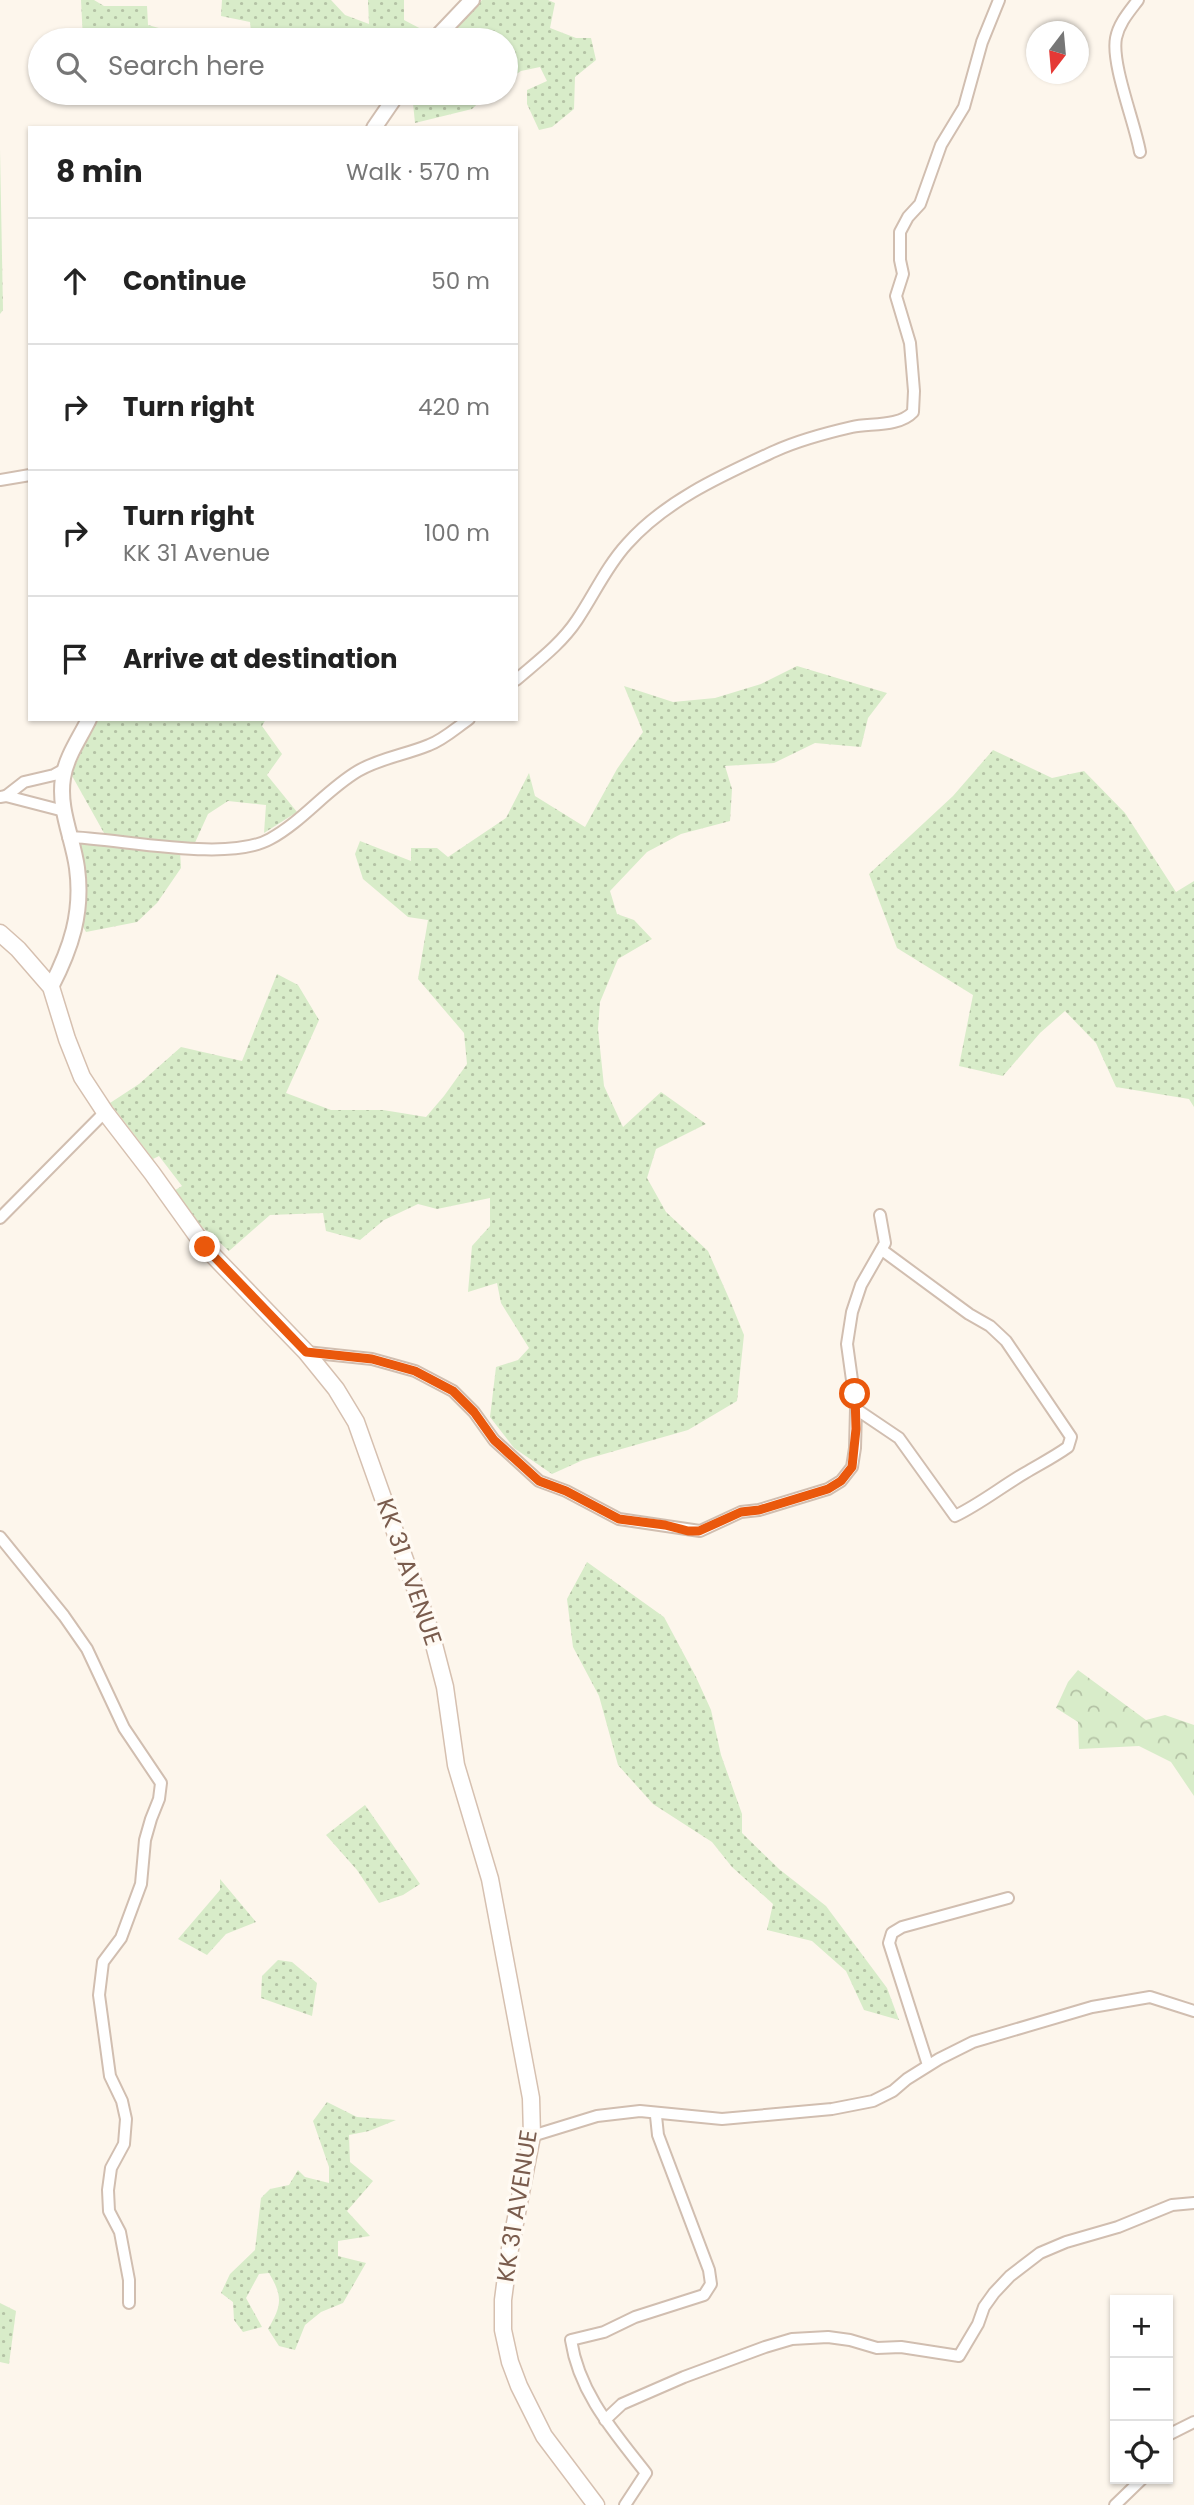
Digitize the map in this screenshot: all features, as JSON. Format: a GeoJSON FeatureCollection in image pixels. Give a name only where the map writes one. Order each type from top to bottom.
{"type":"FeatureCollection","features":[{"type":"Feature","properties":{"kind":"main road"},"geometry":{"type":"LineString","coordinates":[[0,933],[18,949],[51,987]]}},
{"type":"Feature","properties":{"kind":"main road","name":"KK 31 AVENUE"},"geometry":{"type":"LineString","coordinates":[[51,987],[67,1040],[82,1077],[105,1112],[205,1247],[306,1352],[336,1389],[356,1422],[431,1633],[446,1687],[456,1765],[489,1879],[531,2098],[532,2136],[509,2254],[503,2300],[503,2330],[514,2374],[544,2436],[596,2505]]}},
{"type":"Feature","properties":{"kind":"street"},"geometry":{"type":"LineString","coordinates":[[445,28],[472,0]]}},
{"type":"Feature","properties":{"kind":"street"},"geometry":{"type":"LineString","coordinates":[[518,678],[560,642],[578,620],[605,573],[627,544],[650,521],[686,496],[778,450],[846,428],[903,419],[913,412],[910,344],[896,296],[903,274],[900,232],[908,217],[920,204],[942,145],[964,107],[976,62],[999,0]]}},
{"type":"Feature","properties":{"kind":"street"},"geometry":{"type":"LineString","coordinates":[[1138,0],[1122,20],[1115,40],[1116,63],[1137,132],[1140,152]]}},
{"type":"Feature","properties":{"kind":"street"},"geometry":{"type":"LineString","coordinates":[[375,126],[390,105]]}},
{"type":"Feature","properties":{"kind":"street"},"geometry":{"type":"LineString","coordinates":[[0,480],[28,475]]}},
{"type":"Feature","properties":{"kind":"street"},"geometry":{"type":"LineString","coordinates":[[51,987],[64,962],[76,925],[77,867],[68,837],[62,796],[65,769],[88,721]]}},
{"type":"Feature","properties":{"kind":"street"},"geometry":{"type":"LineString","coordinates":[[68,837],[178,848],[257,845],[301,818],[357,772],[373,763],[430,745],[466,721]]}},
{"type":"Feature","properties":{"kind":"street"},"geometry":{"type":"LineString","coordinates":[[3,797],[24,782],[65,769]]}},
{"type":"Feature","properties":{"kind":"street"},"geometry":{"type":"LineString","coordinates":[[3,797],[64,811]]}},
{"type":"Feature","properties":{"kind":"street"},"geometry":{"type":"LineString","coordinates":[[0,1219],[105,1112]]}},
{"type":"Feature","properties":{"kind":"street"},"geometry":{"type":"LineString","coordinates":[[306,1352],[372,1359],[415,1371],[453,1391],[474,1412],[494,1440],[539,1481],[566,1491],[619,1519],[699,1531],[741,1512],[759,1510],[828,1489],[841,1481],[852,1467],[856,1409],[847,1344],[852,1312],[862,1285],[885,1243],[885,1231],[880,1215]]}},
{"type":"Feature","properties":{"kind":"street"},"geometry":{"type":"LineString","coordinates":[[856,1409],[899,1438],[955,1516],[1051,1459],[1068,1447],[1071,1437],[1006,1341],[990,1326],[969,1314],[882,1250]]}},
{"type":"Feature","properties":{"kind":"street"},"geometry":{"type":"LineString","coordinates":[[0,1537],[87,1649],[124,1728],[161,1783],[159,1800],[145,1840],[141,1884],[121,1938],[103,1962],[99,1995],[110,2076],[122,2101],[126,2119],[124,2144],[111,2168],[108,2190],[109,2211],[120,2232],[129,2280],[129,2303]]}},
{"type":"Feature","properties":{"kind":"street"},"geometry":{"type":"LineString","coordinates":[[928,2065],[889,1942],[892,1933],[902,1927],[1008,1898]]}},
{"type":"Feature","properties":{"kind":"street"},"geometry":{"type":"LineString","coordinates":[[532,2136],[597,2116],[640,2111],[722,2119],[832,2109],[873,2101],[893,2091],[954,2050],[996,2033],[1106,2003],[1150,1997],[1194,2011]]}},
{"type":"Feature","properties":{"kind":"street"},"geometry":{"type":"LineString","coordinates":[[625,2505],[646,2473],[593,2404],[574,2361],[571,2340],[604,2332],[635,2317],[704,2295],[711,2284],[709,2270],[659,2135],[656,2116]]}},
{"type":"Feature","properties":{"kind":"street"},"geometry":{"type":"LineString","coordinates":[[605,2420],[622,2404],[684,2377],[792,2339],[828,2337],[877,2348],[901,2347],[959,2356],[994,2293],[1010,2276],[1040,2253],[1131,2223],[1172,2205],[1194,2203]]}},
{"type":"Feature","properties":{"kind":"street"},"geometry":{"type":"LineString","coordinates":[[1173,2432],[1194,2422]]}},
{"type":"Feature","properties":{"kind":"street"},"geometry":{"type":"LineString","coordinates":[[1115,2505],[1137,2484]]}},
{"type":"Feature","properties":{"kind":"green space"},"geometry":{"type":"Polygon","coordinates":[[[81,0],[94,0],[104,6],[147,6],[148,25],[159,28],[82,28],[81,0]]]}},
{"type":"Feature","properties":{"kind":"green space"},"geometry":{"type":"Polygon","coordinates":[[[222,0],[331,0],[345,15],[369,24],[368,0],[404,0],[404,20],[419,28],[251,28],[250,22],[221,16],[222,0]]]}},
{"type":"Feature","properties":{"kind":"green space"},"geometry":{"type":"Polygon","coordinates":[[[482,0],[548,0],[555,3],[550,28],[576,38],[591,38],[596,60],[575,77],[574,109],[552,127],[539,130],[527,104],[527,90],[547,81],[540,67],[518,73],[518,28],[455,28],[482,0]]]}},
{"type":"Feature","properties":{"kind":"green space"},"geometry":{"type":"Polygon","coordinates":[[[413,105],[476,105],[472,109],[415,123],[413,105]]]}},
{"type":"Feature","properties":{"kind":"green space"},"geometry":{"type":"Polygon","coordinates":[[[0,149],[3,310],[0,314],[0,149]]]}},
{"type":"Feature","properties":{"kind":"green space"},"geometry":{"type":"Polygon","coordinates":[[[797,666],[887,693],[868,718],[861,747],[815,743],[774,763],[725,766],[732,789],[730,821],[681,834],[647,852],[610,891],[617,914],[634,920],[652,939],[618,959],[600,1002],[598,1029],[604,1086],[623,1127],[661,1092],[706,1124],[656,1149],[647,1178],[666,1212],[708,1251],[744,1335],[737,1401],[688,1430],[583,1460],[552,1474],[514,1448],[490,1417],[496,1367],[518,1360],[529,1348],[501,1303],[497,1283],[468,1292],[472,1246],[490,1226],[490,1198],[437,1209],[418,1204],[384,1220],[360,1240],[326,1231],[323,1213],[270,1215],[229,1251],[167,1195],[182,1186],[159,1156],[153,1159],[110,1103],[139,1084],[181,1047],[242,1061],[277,974],[298,985],[319,1020],[286,1093],[331,1110],[383,1110],[426,1117],[467,1064],[464,1033],[418,979],[428,920],[408,917],[363,879],[355,854],[360,841],[411,861],[411,848],[437,848],[448,857],[506,818],[529,773],[535,796],[585,827],[617,769],[643,732],[624,686],[673,702],[715,698],[761,684],[797,666]]]}},
{"type":"Feature","properties":{"kind":"green space"},"geometry":{"type":"Polygon","coordinates":[[[96,721],[265,721],[262,726],[282,754],[267,775],[297,812],[264,833],[266,805],[228,801],[208,814],[193,847],[166,845],[104,833],[71,774],[96,721]]]}},
{"type":"Feature","properties":{"kind":"green space"},"geometry":{"type":"Polygon","coordinates":[[[993,750],[1052,778],[1084,771],[1125,813],[1176,892],[1194,881],[1194,1107],[1189,1099],[1116,1087],[1096,1043],[1065,1011],[1040,1033],[1003,1076],[959,1066],[973,995],[897,948],[869,874],[953,796],[993,750]]]}},
{"type":"Feature","properties":{"kind":"green space"},"geometry":{"type":"Polygon","coordinates":[[[77,840],[180,851],[181,868],[157,903],[137,922],[86,932],[82,925],[85,886],[80,880],[77,840]]]}},
{"type":"Feature","properties":{"kind":"green space"},"geometry":{"type":"Polygon","coordinates":[[[587,1562],[664,1617],[711,1710],[721,1755],[742,1814],[742,1833],[779,1869],[826,1906],[887,1988],[899,2020],[864,2010],[846,1971],[812,1941],[767,1930],[773,1904],[732,1867],[712,1842],[653,1804],[618,1765],[599,1696],[573,1647],[567,1599],[587,1562]]]}},
{"type":"Feature","properties":{"kind":"green space"},"geometry":{"type":"Polygon","coordinates":[[[1078,1670],[1146,1720],[1165,1715],[1194,1725],[1194,1796],[1171,1762],[1139,1746],[1079,1749],[1078,1722],[1056,1708],[1068,1682],[1078,1670]]]}},
{"type":"Feature","properties":{"kind":"green space"},"geometry":{"type":"Polygon","coordinates":[[[365,1805],[420,1884],[403,1895],[379,1903],[357,1870],[326,1835],[365,1805]]]}},
{"type":"Feature","properties":{"kind":"green space"},"geometry":{"type":"Polygon","coordinates":[[[220,1879],[256,1922],[226,1934],[207,1955],[178,1939],[220,1890],[220,1879]]]}},
{"type":"Feature","properties":{"kind":"green space"},"geometry":{"type":"Polygon","coordinates":[[[278,1960],[292,1962],[317,1983],[312,2016],[261,1998],[262,1976],[278,1960]]]}},
{"type":"Feature","properties":{"kind":"green space"},"geometry":{"type":"Polygon","coordinates":[[[327,2102],[357,2117],[396,2120],[369,2131],[349,2135],[350,2162],[373,2181],[347,2211],[370,2236],[338,2241],[338,2256],[366,2263],[343,2303],[321,2312],[305,2325],[295,2350],[279,2346],[268,2329],[279,2301],[277,2288],[269,2273],[259,2274],[246,2298],[262,2327],[243,2332],[234,2320],[233,2302],[221,2293],[230,2274],[255,2250],[261,2198],[270,2189],[289,2185],[298,2170],[305,2177],[329,2183],[329,2167],[313,2121],[327,2102]]]}},
{"type":"Feature","properties":{"kind":"green space"},"geometry":{"type":"Polygon","coordinates":[[[0,2303],[16,2311],[9,2364],[0,2362],[0,2303]]]}},
{"type":"Feature","properties":{"kind":"route"},"geometry":{"type":"LineString","coordinates":[[205,1247],[306,1352],[372,1359],[415,1371],[453,1391],[474,1412],[494,1440],[539,1481],[566,1491],[619,1519],[699,1531],[741,1512],[759,1510],[828,1489],[841,1481],[852,1467],[856,1429],[855,1394]]}}]}
